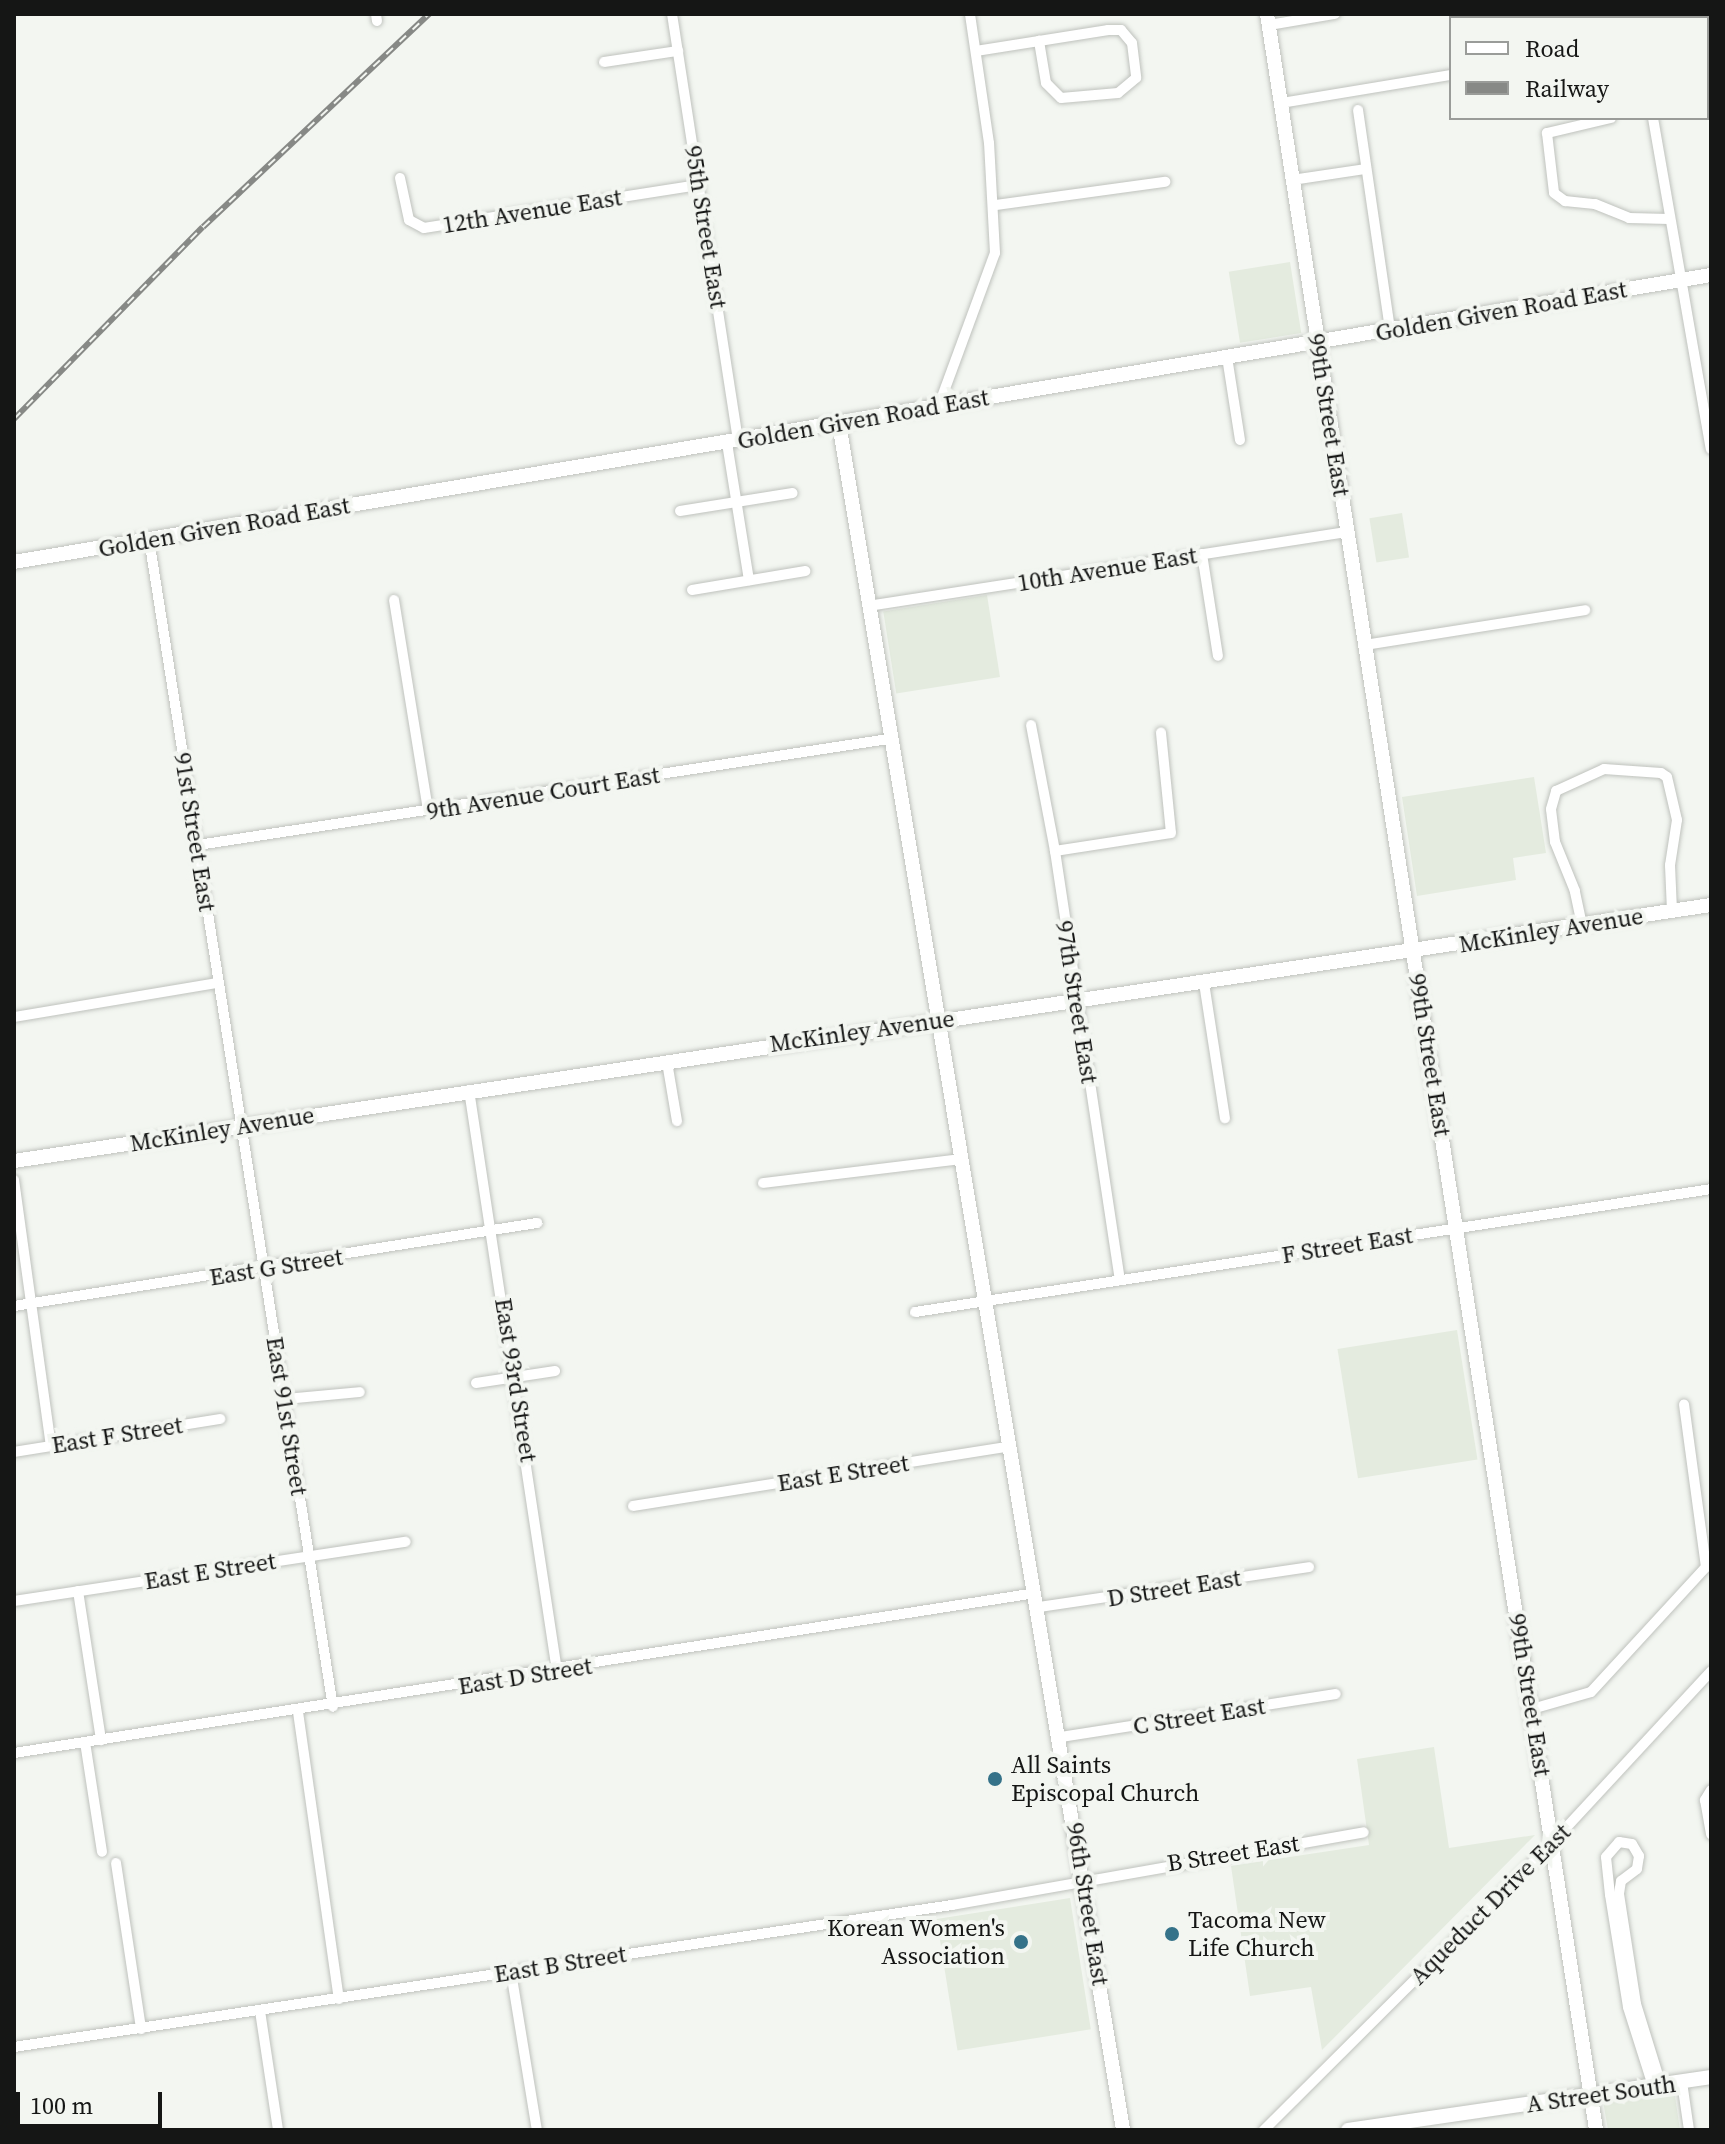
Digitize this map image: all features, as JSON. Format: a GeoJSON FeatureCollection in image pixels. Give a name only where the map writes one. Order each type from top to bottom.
{"type":"FeatureCollection","features":[{"type":"Feature","properties":{"kind":"street","name":"95th Street East"},"geometry":{"type":"LineString","coordinates":[[672,14],[700,185],[749,580]]}},
{"type":"Feature","properties":{"kind":"street"},"geometry":{"type":"LineString","coordinates":[[939,405],[988,283],[995,253],[996,205],[970,14]]}},
{"type":"Feature","properties":{"kind":"street"},"geometry":{"type":"LineString","coordinates":[[1268,19],[1335,14]]}},
{"type":"Feature","properties":{"kind":"street","name":"99th Street East"},"geometry":{"type":"LineString","coordinates":[[1268,19],[1596,2130]]}},
{"type":"Feature","properties":{"kind":"street"},"geometry":{"type":"LineString","coordinates":[[976,51],[1108,30],[1126,34],[1135,62],[1130,86],[1071,100],[1051,92],[1039,41]]}},
{"type":"Feature","properties":{"kind":"street"},"geometry":{"type":"LineString","coordinates":[[604,62],[678,51]]}},
{"type":"Feature","properties":{"kind":"street"},"geometry":{"type":"LineString","coordinates":[[1281,103],[1449,75]]}},
{"type":"Feature","properties":{"kind":"street"},"geometry":{"type":"LineString","coordinates":[[1358,110],[1390,330]]}},
{"type":"Feature","properties":{"kind":"street"},"geometry":{"type":"LineString","coordinates":[[1602,120],[1547,133],[1548,174],[1559,199],[1595,204],[1629,218],[1669,219]]}},
{"type":"Feature","properties":{"kind":"street"},"geometry":{"type":"LineString","coordinates":[[1653,120],[1669,219],[1685,280],[1711,449]]}},
{"type":"Feature","properties":{"kind":"street"},"geometry":{"type":"LineString","coordinates":[[1292,180],[1366,169]]}},
{"type":"Feature","properties":{"kind":"street","name":"12th Avenue East"},"geometry":{"type":"LineString","coordinates":[[400,178],[409,220],[424,228],[700,185]]}},
{"type":"Feature","properties":{"kind":"street"},"geometry":{"type":"LineString","coordinates":[[996,205],[1165,182]]}},
{"type":"Feature","properties":{"kind":"street","name":"Golden Given Road East"},"geometry":{"type":"LineString","coordinates":[[14,562],[1711,275]]}},
{"type":"Feature","properties":{"kind":"street"},"geometry":{"type":"LineString","coordinates":[[1227,357],[1240,440]]}},
{"type":"Feature","properties":{"kind":"street"},"geometry":{"type":"LineString","coordinates":[[839,423],[868,606]]}},
{"type":"Feature","properties":{"kind":"street"},"geometry":{"type":"LineString","coordinates":[[680,511],[793,493]]}},
{"type":"Feature","properties":{"kind":"street","name":"10th Avenue East"},"geometry":{"type":"LineString","coordinates":[[868,606],[1346,532]]}},
{"type":"Feature","properties":{"kind":"street","name":"91st Street East"},"geometry":{"type":"LineString","coordinates":[[149,539],[241,1125]]}},
{"type":"Feature","properties":{"kind":"street"},"geometry":{"type":"LineString","coordinates":[[1202,554],[1218,656]]}},
{"type":"Feature","properties":{"kind":"street"},"geometry":{"type":"LineString","coordinates":[[692,590],[805,571]]}},
{"type":"Feature","properties":{"kind":"street"},"geometry":{"type":"LineString","coordinates":[[394,600],[428,810]]}},
{"type":"Feature","properties":{"kind":"street","name":"96th Street East"},"geometry":{"type":"LineString","coordinates":[[868,606],[888,739],[939,1019],[1013,1490],[1038,1600],[1061,1737],[1123,2130]]}},
{"type":"Feature","properties":{"kind":"street"},"geometry":{"type":"LineString","coordinates":[[1365,645],[1585,610]]}},
{"type":"Feature","properties":{"kind":"street","name":"97th Street East"},"geometry":{"type":"LineString","coordinates":[[1031,725],[1055,851],[1120,1280]]}},
{"type":"Feature","properties":{"kind":"street"},"geometry":{"type":"LineString","coordinates":[[1055,851],[1171,833],[1161,732]]}},
{"type":"Feature","properties":{"kind":"street","name":"9th Avenue Court East"},"geometry":{"type":"LineString","coordinates":[[198,845],[888,739]]}},
{"type":"Feature","properties":{"kind":"street"},"geometry":{"type":"LineString","coordinates":[[1582,925],[1575,891],[1555,842],[1551,809],[1556,791],[1604,769],[1667,777],[1677,820],[1670,865],[1672,911]]}},
{"type":"Feature","properties":{"kind":"street","name":"McKinley Avenue"},"geometry":{"type":"LineString","coordinates":[[14,1161],[939,1019],[1204,983],[1711,905]]}},
{"type":"Feature","properties":{"kind":"street"},"geometry":{"type":"LineString","coordinates":[[14,1017],[217,983]]}},
{"type":"Feature","properties":{"kind":"street"},"geometry":{"type":"LineString","coordinates":[[1204,983],[1225,1118]]}},
{"type":"Feature","properties":{"kind":"street"},"geometry":{"type":"LineString","coordinates":[[667,1062],[677,1121]]}},
{"type":"Feature","properties":{"kind":"street","name":"East 93rd Street"},"geometry":{"type":"LineString","coordinates":[[469,1090],[517,1377],[557,1671]]}},
{"type":"Feature","properties":{"kind":"street","name":"East 91st Street"},"geometry":{"type":"LineString","coordinates":[[241,1125],[333,1707]]}},
{"type":"Feature","properties":{"kind":"street"},"geometry":{"type":"LineString","coordinates":[[763,1183],[961,1159]]}},
{"type":"Feature","properties":{"kind":"street"},"geometry":{"type":"LineString","coordinates":[[14,1180],[51,1445]]}},
{"type":"Feature","properties":{"kind":"street","name":"F Street East"},"geometry":{"type":"LineString","coordinates":[[983,1301],[1711,1189]]}},
{"type":"Feature","properties":{"kind":"street","name":"East G Street"},"geometry":{"type":"LineString","coordinates":[[14,1306],[265,1269],[537,1223]]}},
{"type":"Feature","properties":{"kind":"street"},"geometry":{"type":"LineString","coordinates":[[915,1312],[983,1301]]}},
{"type":"Feature","properties":{"kind":"street"},"geometry":{"type":"LineString","coordinates":[[476,1383],[555,1371]]}},
{"type":"Feature","properties":{"kind":"street"},"geometry":{"type":"LineString","coordinates":[[285,1399],[360,1392]]}},
{"type":"Feature","properties":{"kind":"street"},"geometry":{"type":"LineString","coordinates":[[1532,1709],[1591,1692],[1706,1567],[1684,1404]]}},
{"type":"Feature","properties":{"kind":"street","name":"East F Street"},"geometry":{"type":"LineString","coordinates":[[14,1452],[220,1419]]}},
{"type":"Feature","properties":{"kind":"street","name":"East E Street"},"geometry":{"type":"LineString","coordinates":[[633,1506],[1006,1447]]}},
{"type":"Feature","properties":{"kind":"street","name":"East E Street"},"geometry":{"type":"LineString","coordinates":[[14,1601],[406,1542]]}},
{"type":"Feature","properties":{"kind":"street","name":"D Street East"},"geometry":{"type":"LineString","coordinates":[[1038,1600],[1309,1567]]}},
{"type":"Feature","properties":{"kind":"street"},"geometry":{"type":"LineString","coordinates":[[78,1591],[101,1740]]}},
{"type":"Feature","properties":{"kind":"street","name":"East D Street"},"geometry":{"type":"LineString","coordinates":[[14,1753],[1038,1600]]}},
{"type":"Feature","properties":{"kind":"street","name":"Aqueduct Drive East"},"geometry":{"type":"LineString","coordinates":[[1264,2130],[1552,1843],[1711,1671]]}},
{"type":"Feature","properties":{"kind":"street","name":"C Street East"},"geometry":{"type":"LineString","coordinates":[[1061,1737],[1336,1694]]}},
{"type":"Feature","properties":{"kind":"street"},"geometry":{"type":"LineString","coordinates":[[298,1712],[339,1999]]}},
{"type":"Feature","properties":{"kind":"street"},"geometry":{"type":"LineString","coordinates":[[85,1742],[102,1852]]}},
{"type":"Feature","properties":{"kind":"street"},"geometry":{"type":"LineString","coordinates":[[1711,1790],[1705,1800],[1711,1834]]}},
{"type":"Feature","properties":{"kind":"street","name":"B Street East"},"geometry":{"type":"LineString","coordinates":[[1103,1875],[1364,1832]]}},
{"type":"Feature","properties":{"kind":"street"},"geometry":{"type":"LineString","coordinates":[[1619,1842],[1632,1844],[1639,1856],[1637,1869],[1621,1881],[1619,1894],[1636,2004],[1657,2086],[1628,2007],[1610,1895],[1606,1857],[1619,1842]]}},
{"type":"Feature","properties":{"kind":"street"},"geometry":{"type":"LineString","coordinates":[[116,1863],[141,2029]]}},
{"type":"Feature","properties":{"kind":"street","name":"East B Street"},"geometry":{"type":"LineString","coordinates":[[14,2047],[997,1898],[1072,1886],[1084,1878],[1103,1875]]}},
{"type":"Feature","properties":{"kind":"street"},"geometry":{"type":"LineString","coordinates":[[511,1972],[537,2130]]}},
{"type":"Feature","properties":{"kind":"street"},"geometry":{"type":"LineString","coordinates":[[260,2011],[278,2130]]}},
{"type":"Feature","properties":{"kind":"street","name":"A Street South"},"geometry":{"type":"LineString","coordinates":[[1348,2130],[1711,2077]]}},
{"type":"Feature","properties":{"kind":"street"},"geometry":{"type":"LineString","coordinates":[[1682,2082],[1689,2130]]}},
{"type":"Feature","properties":{"kind":"shaded area"},"geometry":{"type":"Polygon","coordinates":[[[1290,262],[1301,333],[1240,343],[1229,272],[1290,262]]]}},
{"type":"Feature","properties":{"kind":"shaded area"},"geometry":{"type":"Polygon","coordinates":[[[1402,513],[1409,557],[1376,563],[1369,518],[1402,513]]]}},
{"type":"Feature","properties":{"kind":"shaded area"},"geometry":{"type":"Polygon","coordinates":[[[987,595],[1000,677],[896,693],[883,611],[987,595]]]}},
{"type":"Feature","properties":{"kind":"shaded area"},"geometry":{"type":"Polygon","coordinates":[[[1534,777],[1546,853],[1513,858],[1516,880],[1417,896],[1402,797],[1534,777]]]}},
{"type":"Feature","properties":{"kind":"shaded area"},"geometry":{"type":"Polygon","coordinates":[[[1457,1330],[1477,1459],[1358,1478],[1337,1349],[1457,1330]]]}},
{"type":"Feature","properties":{"kind":"shaded area"},"geometry":{"type":"Polygon","coordinates":[[[1434,1747],[1449,1848],[1535,1835],[1322,2050],[1311,1987],[1250,1996],[1231,1866],[1369,1845],[1357,1759],[1434,1747]]]}},
{"type":"Feature","properties":{"kind":"shaded area"},"geometry":{"type":"Polygon","coordinates":[[[1070,1898],[1091,2029],[957,2050],[937,1919],[1070,1898]]]}},
{"type":"Feature","properties":{"kind":"shaded area"},"geometry":{"type":"Polygon","coordinates":[[[1674,2089],[1680,2130],[1608,2130],[1603,2101],[1674,2089]]]}},
{"type":"Feature","properties":{"kind":"railway"},"geometry":{"type":"LineString","coordinates":[[14,419],[203,227],[429,14]]}},
{"type":"Feature","properties":{"kind":"place","name":"All Saints Episcopal Church"},"geometry":{"type":"Point","coordinates":[995,1779]}},
{"type":"Feature","properties":{"kind":"place","name":"Tacoma New Life Church"},"geometry":{"type":"Point","coordinates":[1172,1934]}},
{"type":"Feature","properties":{"kind":"place","name":"Korean Women's Association"},"geometry":{"type":"Point","coordinates":[1021,1942]}}]}
